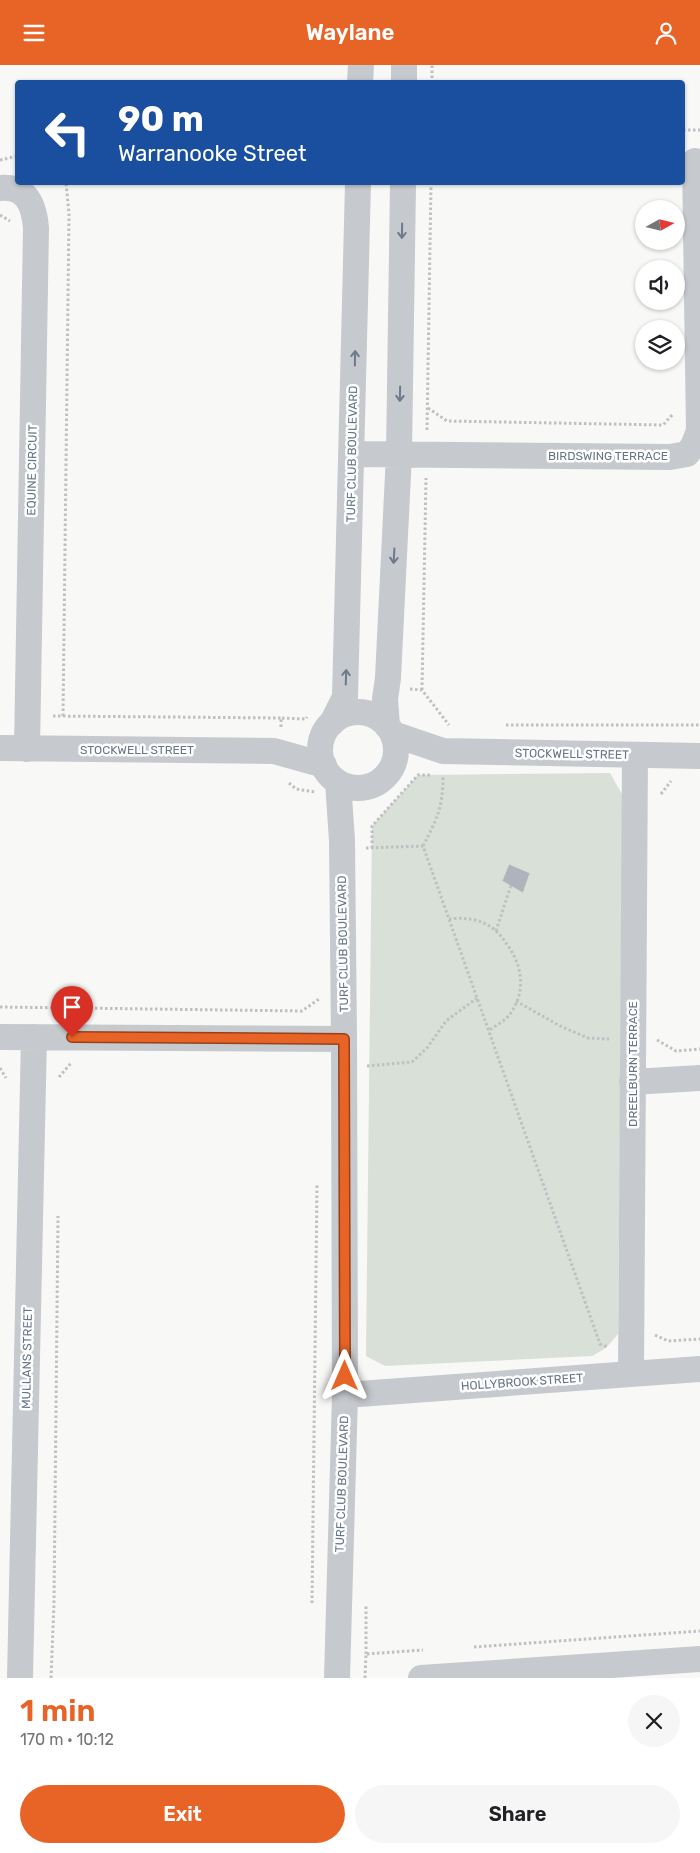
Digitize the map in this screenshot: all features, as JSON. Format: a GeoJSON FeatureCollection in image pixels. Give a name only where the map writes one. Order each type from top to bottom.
{"type":"FeatureCollection","features":[{"type":"Feature","properties":{"kind":"street"},"geometry":{"type":"LineString","coordinates":[[360,80],[361,65]]}},
{"type":"Feature","properties":{"kind":"street"},"geometry":{"type":"LineString","coordinates":[[404,65],[404,80]]}},
{"type":"Feature","properties":{"kind":"street","name":"BIRDSWING TERRACE"},"geometry":{"type":"LineString","coordinates":[[353,454],[670,457],[687,454],[699,431],[693,161]]}},
{"type":"Feature","properties":{"kind":"street","name":"TURF CLUB BOULEVARD"},"geometry":{"type":"LineString","coordinates":[[328,727],[345,697],[353,454],[358,185]]}},
{"type":"Feature","properties":{"kind":"street"},"geometry":{"type":"LineString","coordinates":[[390,730],[378,717],[366,713],[354,712],[342,715],[328,727],[321,749],[331,774],[354,787],[379,780],[396,755],[396,744],[390,730],[386,699],[399,453],[402,185]]}},
{"type":"Feature","properties":{"kind":"street","name":"EQUINE CIRCUIT"},"geometry":{"type":"LineString","coordinates":[[0,188],[33,188],[36,228],[27,749]]}},
{"type":"Feature","properties":{"kind":"street","name":"STOCKWELL STREET"},"geometry":{"type":"LineString","coordinates":[[274,751],[328,727]]}},
{"type":"Feature","properties":{"kind":"street","name":"STOCKWELL STREET"},"geometry":{"type":"LineString","coordinates":[[390,730],[446,767]]}},
{"type":"Feature","properties":{"kind":"street","name":"STOCKWELL STREET"},"geometry":{"type":"LineString","coordinates":[[0,749],[274,751],[331,774]]}},
{"type":"Feature","properties":{"kind":"street","name":"STOCKWELL STREET"},"geometry":{"type":"LineString","coordinates":[[379,780],[446,767],[635,766],[700,756]]}},
{"type":"Feature","properties":{"kind":"street","name":"DREELBURN TERRACE"},"geometry":{"type":"LineString","coordinates":[[631,1364],[635,766]]}},
{"type":"Feature","properties":{"kind":"street","name":"TURF CLUB BOULEVARD"},"geometry":{"type":"LineString","coordinates":[[331,774],[342,844],[344,1039],[345,1395],[337,1678]]}},
{"type":"Feature","properties":{"kind":"street","name":"TURF CLUB BOULEVARD"},"geometry":{"type":"LineString","coordinates":[[342,844],[379,780]]}},
{"type":"Feature","properties":{"kind":"street"},"geometry":{"type":"LineString","coordinates":[[0,1037],[344,1039]]}},
{"type":"Feature","properties":{"kind":"street","name":"MULLANS STREET"},"geometry":{"type":"LineString","coordinates":[[20,1678],[34,1037]]}},
{"type":"Feature","properties":{"kind":"street"},"geometry":{"type":"LineString","coordinates":[[632,1082],[700,1078]]}},
{"type":"Feature","properties":{"kind":"street","name":"HOLLYBROOK STREET"},"geometry":{"type":"LineString","coordinates":[[345,1395],[631,1364],[700,1369]]}},
{"type":"Feature","properties":{"kind":"street"},"geometry":{"type":"LineString","coordinates":[[421,1678],[700,1659]]}},
{"type":"Feature","properties":{"kind":"path"},"geometry":{"type":"LineString","coordinates":[[432,65],[432,80]]}},
{"type":"Feature","properties":{"kind":"path"},"geometry":{"type":"LineString","coordinates":[[685,130],[700,130]]}},
{"type":"Feature","properties":{"kind":"path"},"geometry":{"type":"LineString","coordinates":[[0,160],[15,158]]}},
{"type":"Feature","properties":{"kind":"path"},"geometry":{"type":"LineString","coordinates":[[63,716],[70,213],[66,185]]}},
{"type":"Feature","properties":{"kind":"path"},"geometry":{"type":"LineString","coordinates":[[427,408],[447,421],[663,425],[677,409]]}},
{"type":"Feature","properties":{"kind":"path"},"geometry":{"type":"LineString","coordinates":[[28,715],[281,718]]}},
{"type":"Feature","properties":{"kind":"path"},"geometry":{"type":"LineString","coordinates":[[635,766],[672,778]]}},
{"type":"Feature","properties":{"kind":"path"},"geometry":{"type":"LineString","coordinates":[[372,848],[372,826],[418,775],[446,767],[443,797],[436,821],[423,846],[600,1344],[631,1364],[659,1337]]}},
{"type":"Feature","properties":{"kind":"path"},"geometry":{"type":"LineString","coordinates":[[342,844],[372,848],[423,846]]}},
{"type":"Feature","properties":{"kind":"path"},"geometry":{"type":"LineString","coordinates":[[496,931],[511,885]]}},
{"type":"Feature","properties":{"kind":"path"},"geometry":{"type":"LineString","coordinates":[[449,919],[462,917],[478,921],[496,931],[515,955],[521,972],[518,996],[509,1015],[488,1031]]}},
{"type":"Feature","properties":{"kind":"path"},"geometry":{"type":"LineString","coordinates":[[344,1068],[412,1062],[426,1048],[446,1021],[477,998]]}},
{"type":"Feature","properties":{"kind":"path"},"geometry":{"type":"LineString","coordinates":[[0,1007],[302,1011],[320,999]]}},
{"type":"Feature","properties":{"kind":"path"},"geometry":{"type":"LineString","coordinates":[[516,1001],[560,1026],[588,1038],[657,1040],[676,1051],[700,1049]]}},
{"type":"Feature","properties":{"kind":"path"},"geometry":{"type":"LineString","coordinates":[[59,1086],[59,1076],[73,1060]]}},
{"type":"Feature","properties":{"kind":"path"},"geometry":{"type":"LineString","coordinates":[[51,1678],[54,1603],[58,1215]]}},
{"type":"Feature","properties":{"kind":"shaded area"},"geometry":{"type":"Polygon","coordinates":[[[610,773],[623,796],[618,1334],[606,1348],[592,1356],[385,1366],[366,1356],[372,826],[418,775],[610,773]]]}},
{"type":"Feature","properties":{"kind":"building"},"geometry":{"type":"Polygon","coordinates":[[[509,864],[530,873],[523,893],[502,881],[509,864]]]}},
{"type":"Feature","properties":{"kind":"route"},"geometry":{"type":"LineString","coordinates":[[72,1037],[344,1039],[345,1376]]}}]}
